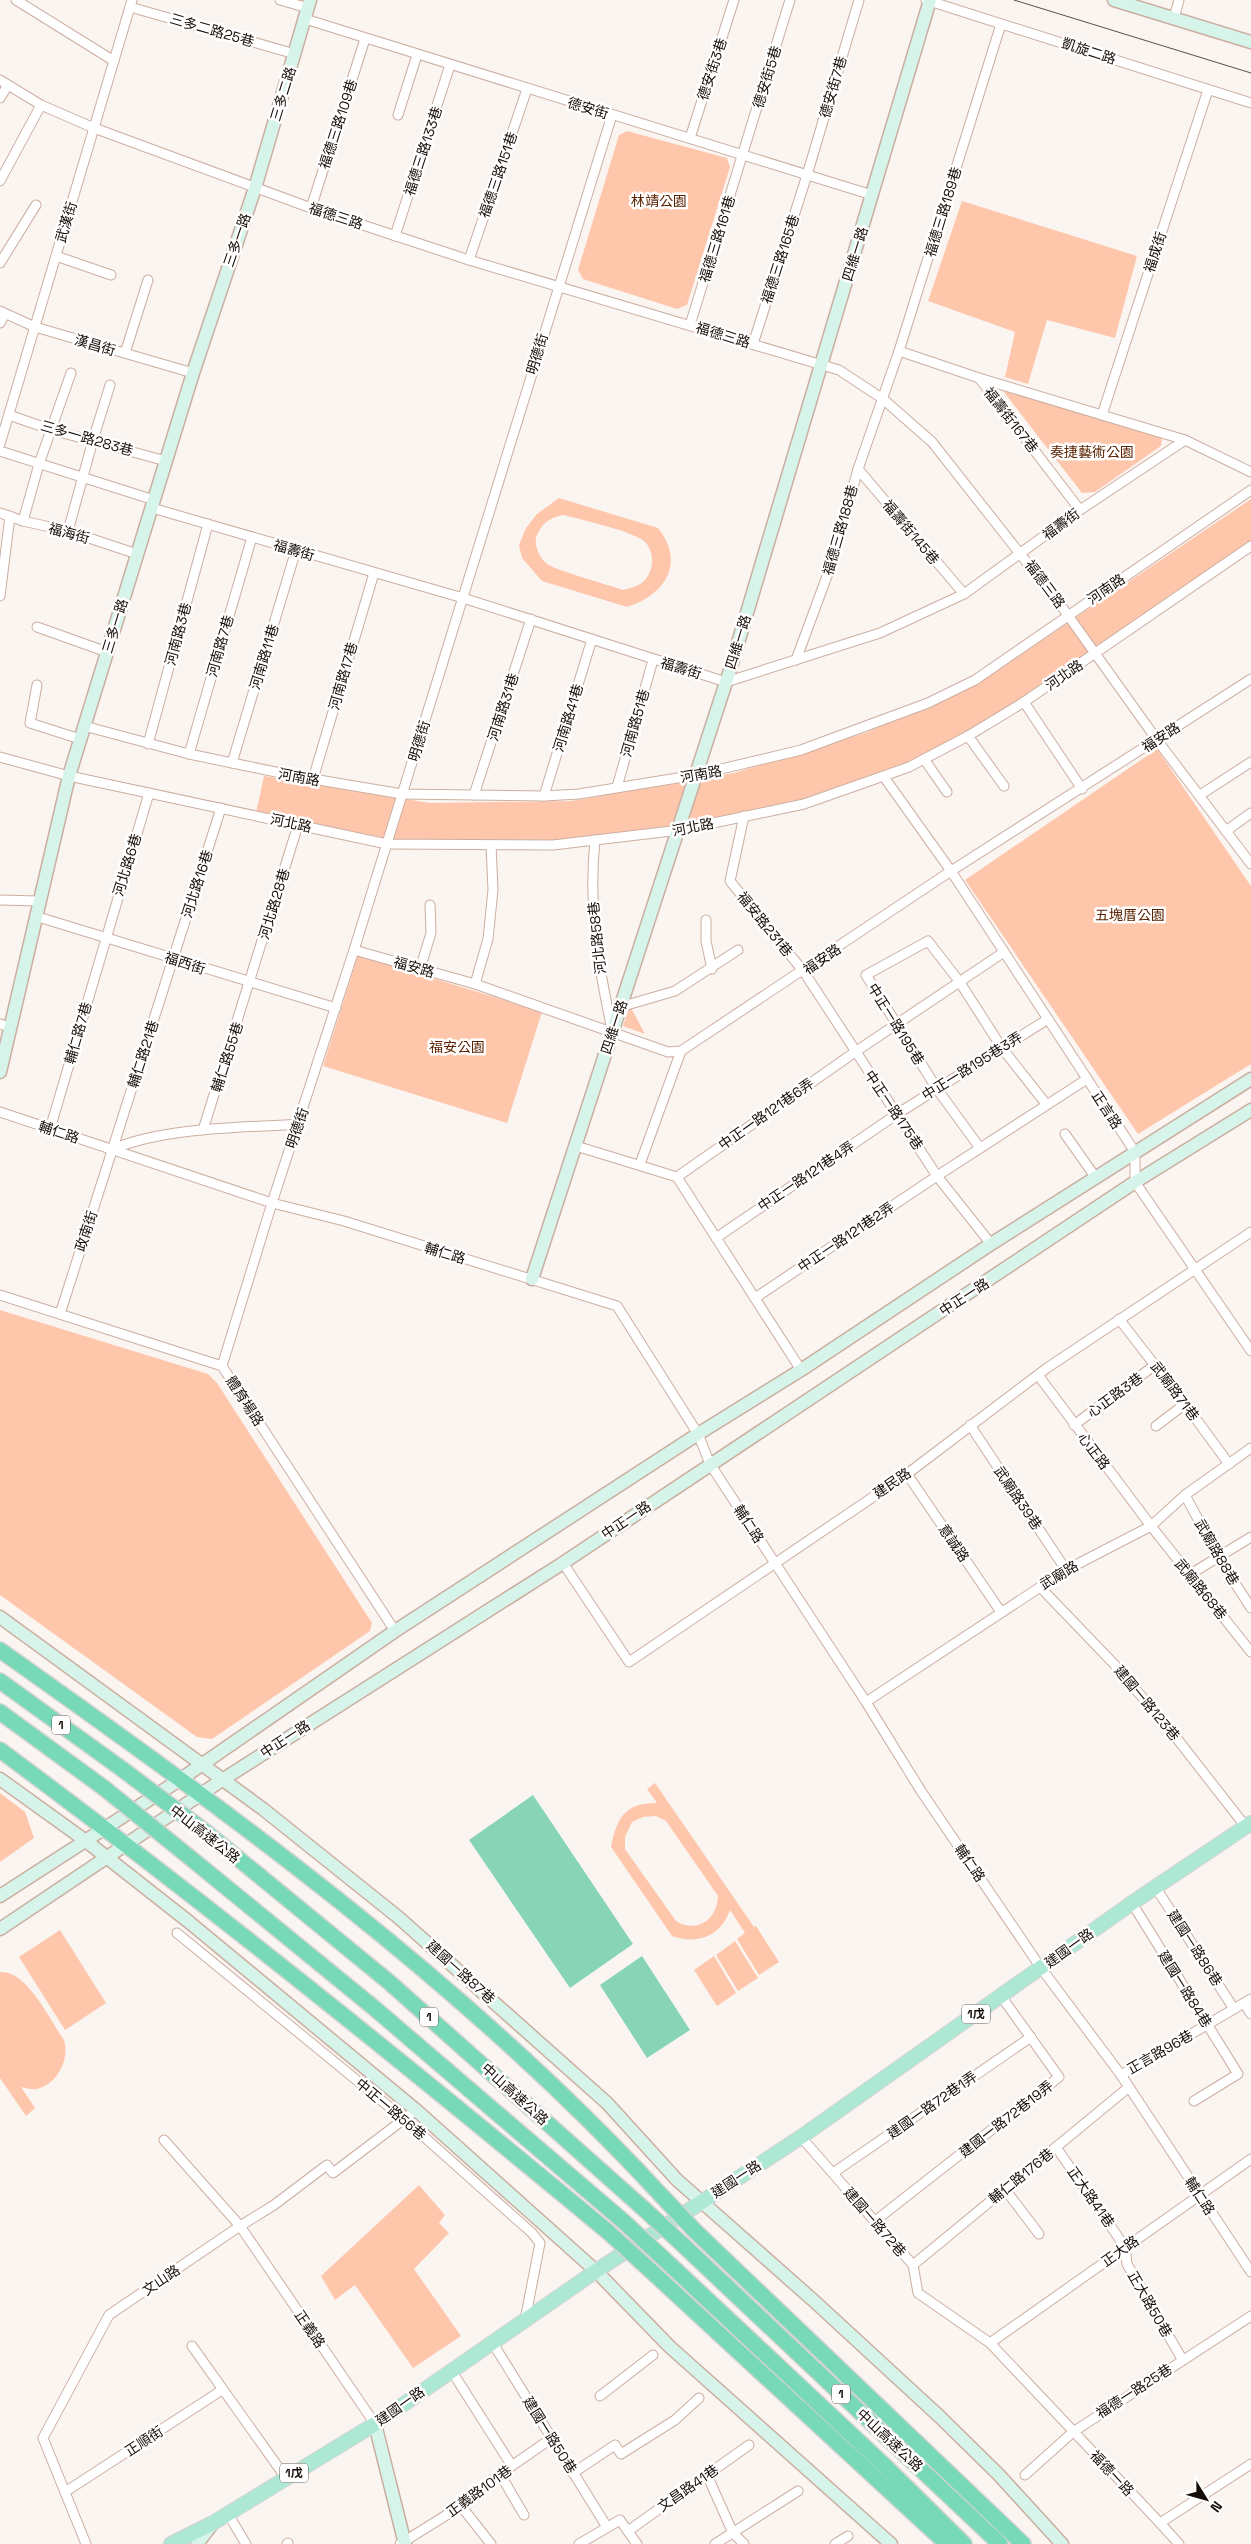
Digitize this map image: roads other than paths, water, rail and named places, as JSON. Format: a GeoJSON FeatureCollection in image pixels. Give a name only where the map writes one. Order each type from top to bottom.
{"type":"FeatureCollection","features":[{"type":"Feature","properties":{"kind":"highway"},"geometry":{"type":"LineString","coordinates":[[0,1650],[201,1794],[421,1966],[600,2128],[696,2231],[1023,2544]]}},
{"type":"Feature","properties":{"kind":"highway","name":"中山高速公路"},"geometry":{"type":"LineString","coordinates":[[0,1681],[122,1769],[206,1834],[389,1982],[644,2209],[1000,2544]]}},
{"type":"Feature","properties":{"kind":"highway","name":"中山高速公路"},"geometry":{"type":"LineString","coordinates":[[0,1712],[104,1788],[188,1856],[372,2007],[623,2221],[885,2466],[964,2544]]}},
{"type":"Feature","properties":{"kind":"highway"},"geometry":{"type":"LineString","coordinates":[[0,1750],[126,1844],[365,2030],[607,2232],[947,2544]]}},
{"type":"Feature","properties":{"kind":"main road","name":"建國一路"},"geometry":{"type":"LineString","coordinates":[[213,2523],[375,2424],[596,2271],[801,2137],[1132,1904],[1248,1825]]}},
{"type":"Feature","properties":{"kind":"main road","name":"1戊"},"geometry":{"type":"LineString","coordinates":[[171,2544],[213,2523]]}},
{"type":"Feature","properties":{"kind":"street"},"geometry":{"type":"LineString","coordinates":[[16,0],[114,61]]}},
{"type":"Feature","properties":{"kind":"street","name":"德安街"},"geometry":{"type":"LineString","coordinates":[[280,0],[308,9],[365,39],[872,195]]}},
{"type":"Feature","properties":{"kind":"street","name":"德安街3巷"},"geometry":{"type":"LineString","coordinates":[[690,138],[734,0]]}},
{"type":"Feature","properties":{"kind":"street","name":"德安街5巷"},"geometry":{"type":"LineString","coordinates":[[743,154],[790,0]]}},
{"type":"Feature","properties":{"kind":"street","name":"德安街7巷"},"geometry":{"type":"LineString","coordinates":[[807,175],[859,0]]}},
{"type":"Feature","properties":{"kind":"street","name":"凱旋二路"},"geometry":{"type":"LineString","coordinates":[[929,0],[1251,103]]}},
{"type":"Feature","properties":{"kind":"street","name":"四維一路"},"geometry":{"type":"LineString","coordinates":[[532,1279],[613,1034],[620,1007],[680,830],[726,682],[929,0]]}},
{"type":"Feature","properties":{"kind":"street"},"geometry":{"type":"LineString","coordinates":[[1114,0],[1134,3],[1174,18],[1251,42]]}},
{"type":"Feature","properties":{"kind":"street"},"geometry":{"type":"LineString","coordinates":[[1174,18],[1179,0]]}},
{"type":"Feature","properties":{"kind":"street","name":"武漢街"},"geometry":{"type":"LineString","coordinates":[[0,444],[131,3]]}},
{"type":"Feature","properties":{"kind":"street","name":"三多二路25巷"},"geometry":{"type":"LineString","coordinates":[[131,3],[294,54]]}},
{"type":"Feature","properties":{"kind":"street","name":"三多二路"},"geometry":{"type":"LineString","coordinates":[[255,188],[308,9]]}},
{"type":"Feature","properties":{"kind":"street","name":"福德三路189巷"},"geometry":{"type":"LineString","coordinates":[[883,399],[1001,24]]}},
{"type":"Feature","properties":{"kind":"street","name":"福德三路109巷"},"geometry":{"type":"LineString","coordinates":[[310,208],[365,39]]}},
{"type":"Feature","properties":{"kind":"street"},"geometry":{"type":"LineString","coordinates":[[398,115],[416,55]]}},
{"type":"Feature","properties":{"kind":"street","name":"福德三路133巷"},"geometry":{"type":"LineString","coordinates":[[395,236],[450,65]]}},
{"type":"Feature","properties":{"kind":"street"},"geometry":{"type":"LineString","coordinates":[[0,98],[4,82]]}},
{"type":"Feature","properties":{"kind":"street","name":"福德三路"},"geometry":{"type":"LineString","coordinates":[[4,82],[41,105],[94,128],[310,208],[469,260],[839,370],[883,399],[932,442],[1022,553],[1157,740],[1251,864]]}},
{"type":"Feature","properties":{"kind":"street","name":"福德三路151巷"},"geometry":{"type":"LineString","coordinates":[[469,260],[526,89]]}},
{"type":"Feature","properties":{"kind":"street","name":"福成街"},"geometry":{"type":"LineString","coordinates":[[1102,415],[1208,90]]}},
{"type":"Feature","properties":{"kind":"street"},"geometry":{"type":"LineString","coordinates":[[0,181],[41,105]]}},
{"type":"Feature","properties":{"kind":"street","name":"明德街"},"geometry":{"type":"LineString","coordinates":[[222,1366],[272,1203],[336,1008],[612,115]]}},
{"type":"Feature","properties":{"kind":"street","name":"福德三路161巷"},"geometry":{"type":"LineString","coordinates":[[690,325],[743,154]]}},
{"type":"Feature","properties":{"kind":"street","name":"福德三路165巷"},"geometry":{"type":"LineString","coordinates":[[754,344],[807,175]]}},
{"type":"Feature","properties":{"kind":"street","name":"三多一路"},"geometry":{"type":"LineString","coordinates":[[0,1072],[5,1025],[35,916],[69,776],[193,373],[255,188]]}},
{"type":"Feature","properties":{"kind":"street"},"geometry":{"type":"LineString","coordinates":[[0,263],[36,205]]}},
{"type":"Feature","properties":{"kind":"street"},"geometry":{"type":"LineString","coordinates":[[56,256],[111,275]]}},
{"type":"Feature","properties":{"kind":"street"},"geometry":{"type":"LineString","coordinates":[[125,353],[148,280]]}},
{"type":"Feature","properties":{"kind":"street"},"geometry":{"type":"LineString","coordinates":[[0,323],[3,313]]}},
{"type":"Feature","properties":{"kind":"street","name":"漢昌街"},"geometry":{"type":"LineString","coordinates":[[3,313],[35,327],[193,373]]}},
{"type":"Feature","properties":{"kind":"street"},"geometry":{"type":"LineString","coordinates":[[899,351],[978,378],[1185,440],[1251,472]]}},
{"type":"Feature","properties":{"kind":"street"},"geometry":{"type":"LineString","coordinates":[[23,521],[39,464],[71,373]]}},
{"type":"Feature","properties":{"kind":"street","name":"福壽街167巷"},"geometry":{"type":"LineString","coordinates":[[978,378],[1080,510]]}},
{"type":"Feature","properties":{"kind":"street"},"geometry":{"type":"LineString","coordinates":[[68,531],[110,386]]}},
{"type":"Feature","properties":{"kind":"street","name":"福德三路188巷"},"geometry":{"type":"LineString","coordinates":[[796,660],[834,557],[858,469],[883,399]]}},
{"type":"Feature","properties":{"kind":"street","name":"三多一路283巷"},"geometry":{"type":"LineString","coordinates":[[9,415],[52,430],[166,461]]}},
{"type":"Feature","properties":{"kind":"street","name":"福壽街"},"geometry":{"type":"LineString","coordinates":[[0,451],[84,477],[208,524],[252,538],[463,598],[726,682],[880,632],[964,594],[1080,510],[1185,440]]}},
{"type":"Feature","properties":{"kind":"street","name":"福壽街145巷"},"geometry":{"type":"LineString","coordinates":[[858,469],[964,594]]}},
{"type":"Feature","properties":{"kind":"street","name":"河南路"},"geometry":{"type":"LineString","coordinates":[[84,726],[188,754],[313,779],[402,794],[544,796],[579,794],[696,775],[801,750],[928,703],[975,680],[1251,490]]}},
{"type":"Feature","properties":{"kind":"street","name":"福海街"},"geometry":{"type":"LineString","coordinates":[[0,513],[23,521],[68,531],[137,554]]}},
{"type":"Feature","properties":{"kind":"street"},"geometry":{"type":"LineString","coordinates":[[0,596],[10,516]]}},
{"type":"Feature","properties":{"kind":"street","name":"河南路3巷"},"geometry":{"type":"LineString","coordinates":[[148,744],[208,524]]}},
{"type":"Feature","properties":{"kind":"street","name":"河南路7巷"},"geometry":{"type":"LineString","coordinates":[[188,754],[252,538]]}},
{"type":"Feature","properties":{"kind":"street","name":"河北路"},"geometry":{"type":"LineString","coordinates":[[0,757],[69,776],[387,844],[553,844],[680,830],[804,804],[884,777],[924,760],[1024,702],[1251,546]]}},
{"type":"Feature","properties":{"kind":"street","name":"河南路11巷"},"geometry":{"type":"LineString","coordinates":[[232,763],[296,550]]}},
{"type":"Feature","properties":{"kind":"street","name":"河南路17巷"},"geometry":{"type":"LineString","coordinates":[[313,779],[374,573]]}},
{"type":"Feature","properties":{"kind":"street","name":"河南路31巷"},"geometry":{"type":"LineString","coordinates":[[474,795],[531,619]]}},
{"type":"Feature","properties":{"kind":"street"},"geometry":{"type":"LineString","coordinates":[[37,627],[106,652]]}},
{"type":"Feature","properties":{"kind":"street","name":"河南路41巷"},"geometry":{"type":"LineString","coordinates":[[544,796],[592,639]]}},
{"type":"Feature","properties":{"kind":"street","name":"河南路51巷"},"geometry":{"type":"LineString","coordinates":[[617,787],[653,660]]}},
{"type":"Feature","properties":{"kind":"street","name":"福安路"},"geometry":{"type":"LineString","coordinates":[[354,950],[475,984],[668,1052],[681,1052],[804,972],[951,872],[1251,679]]}},
{"type":"Feature","properties":{"kind":"street"},"geometry":{"type":"LineString","coordinates":[[37,686],[30,724],[80,739]]}},
{"type":"Feature","properties":{"kind":"street"},"geometry":{"type":"LineString","coordinates":[[1024,702],[1082,788]]}},
{"type":"Feature","properties":{"kind":"street"},"geometry":{"type":"LineString","coordinates":[[968,736],[1004,786]]}},
{"type":"Feature","properties":{"kind":"street"},"geometry":{"type":"LineString","coordinates":[[924,760],[947,792]]}},
{"type":"Feature","properties":{"kind":"street"},"geometry":{"type":"LineString","coordinates":[[1200,795],[1251,762]]}},
{"type":"Feature","properties":{"kind":"street","name":"正言路"},"geometry":{"type":"LineString","coordinates":[[884,777],[951,872],[1135,1152]]}},
{"type":"Feature","properties":{"kind":"street","name":"河北路6巷"},"geometry":{"type":"LineString","coordinates":[[106,938],[149,793]]}},
{"type":"Feature","properties":{"kind":"street","name":"河北路16巷"},"geometry":{"type":"LineString","coordinates":[[173,959],[221,808]]}},
{"type":"Feature","properties":{"kind":"street"},"geometry":{"type":"LineString","coordinates":[[1226,831],[1251,813]]}},
{"type":"Feature","properties":{"kind":"street","name":"福安路231巷"},"geometry":{"type":"LineString","coordinates":[[744,816],[730,881],[804,972]]}},
{"type":"Feature","properties":{"kind":"street","name":"河北路28巷"},"geometry":{"type":"LineString","coordinates":[[250,984],[298,825]]}},
{"type":"Feature","properties":{"kind":"street","name":"河北路58巷"},"geometry":{"type":"LineString","coordinates":[[595,840],[591,878],[593,922],[600,972],[613,1034]]}},
{"type":"Feature","properties":{"kind":"street"},"geometry":{"type":"LineString","coordinates":[[475,984],[488,939],[493,890],[491,845]]}},
{"type":"Feature","properties":{"kind":"street"},"geometry":{"type":"LineString","coordinates":[[0,900],[38,901]]}},
{"type":"Feature","properties":{"kind":"street"},"geometry":{"type":"LineString","coordinates":[[420,969],[431,933],[430,905]]}},
{"type":"Feature","properties":{"kind":"street","name":"福西街"},"geometry":{"type":"LineString","coordinates":[[35,916],[250,984],[336,1008]]}},
{"type":"Feature","properties":{"kind":"street"},"geometry":{"type":"LineString","coordinates":[[706,920],[706,941],[712,969]]}},
{"type":"Feature","properties":{"kind":"street","name":"輔仁路7巷"},"geometry":{"type":"LineString","coordinates":[[50,1129],[106,938]]}},
{"type":"Feature","properties":{"kind":"street","name":"中正一路195巷"},"geometry":{"type":"LineString","coordinates":[[980,1148],[937,1090],[866,975],[928,941],[959,981],[1002,1048],[1046,1104]]}},
{"type":"Feature","properties":{"kind":"street"},"geometry":{"type":"LineString","coordinates":[[620,1007],[675,991],[712,969],[738,950]]}},
{"type":"Feature","properties":{"kind":"street","name":"中正一路121巷6弄"},"geometry":{"type":"LineString","coordinates":[[677,1177],[855,1052],[1004,952]]}},
{"type":"Feature","properties":{"kind":"street","name":"輔仁路21巷"},"geometry":{"type":"LineString","coordinates":[[113,1149],[173,959]]}},
{"type":"Feature","properties":{"kind":"street","name":"中正一路175巷"},"geometry":{"type":"LineString","coordinates":[[804,972],[937,1176],[991,1244]]}},
{"type":"Feature","properties":{"kind":"street","name":"輔仁路55巷"},"geometry":{"type":"LineString","coordinates":[[203,1130],[250,984]]}},
{"type":"Feature","properties":{"kind":"street","name":"中正一路195巷3弄"},"geometry":{"type":"LineString","coordinates":[[897,1114],[1048,1018]]}},
{"type":"Feature","properties":{"kind":"street"},"geometry":{"type":"LineString","coordinates":[[640,1164],[681,1052]]}},
{"type":"Feature","properties":{"kind":"street"},"geometry":{"type":"LineString","coordinates":[[937,1176],[1087,1079]]}},
{"type":"Feature","properties":{"kind":"street","name":"中正一路"},"geometry":{"type":"LineString","coordinates":[[0,1896],[181,1779],[395,1631],[698,1434],[801,1370],[991,1244],[1251,1079]]}},
{"type":"Feature","properties":{"kind":"street","name":"中正一路"},"geometry":{"type":"LineString","coordinates":[[0,1928],[222,1780],[563,1563],[1135,1182],[1251,1110]]}},
{"type":"Feature","properties":{"kind":"street","name":"輔仁路"},"geometry":{"type":"LineString","coordinates":[[0,1112],[272,1203],[344,1221],[617,1306],[698,1434],[710,1464],[866,1702],[920,1790],[1041,1968],[1121,2075],[1251,2272]]}},
{"type":"Feature","properties":{"kind":"street","name":"中正一路121巷4弄"},"geometry":{"type":"LineString","coordinates":[[716,1238],[897,1114]]}},
{"type":"Feature","properties":{"kind":"street"},"geometry":{"type":"LineString","coordinates":[[113,1149],[130,1142],[203,1130],[299,1124]]}},
{"type":"Feature","properties":{"kind":"street"},"geometry":{"type":"LineString","coordinates":[[1065,1134],[1096,1178]]}},
{"type":"Feature","properties":{"kind":"street"},"geometry":{"type":"LineString","coordinates":[[576,1146],[640,1164],[677,1177],[801,1370]]}},
{"type":"Feature","properties":{"kind":"street","name":"政南街"},"geometry":{"type":"LineString","coordinates":[[60,1314],[113,1149]]}},
{"type":"Feature","properties":{"kind":"street"},"geometry":{"type":"LineString","coordinates":[[1135,1152],[1135,1182],[1251,1351]]}},
{"type":"Feature","properties":{"kind":"street","name":"中正一路121巷2弄"},"geometry":{"type":"LineString","coordinates":[[755,1298],[937,1176]]}},
{"type":"Feature","properties":{"kind":"street","name":"建民路"},"geometry":{"type":"LineString","coordinates":[[563,1563],[629,1662],[774,1562],[907,1474],[1038,1374],[1251,1232]]}},
{"type":"Feature","properties":{"kind":"street","name":"體育場路"},"geometry":{"type":"LineString","coordinates":[[0,1295],[222,1366],[395,1631]]}},
{"type":"Feature","properties":{"kind":"street","name":"武廟路71巷"},"geometry":{"type":"LineString","coordinates":[[1119,1319],[1185,1404],[1228,1464]]}},
{"type":"Feature","properties":{"kind":"street","name":"心正路3巷"},"geometry":{"type":"LineString","coordinates":[[1074,1425],[1155,1365]]}},
{"type":"Feature","properties":{"kind":"street","name":"心正路"},"geometry":{"type":"LineString","coordinates":[[1038,1374],[1074,1425],[1151,1526]]}},
{"type":"Feature","properties":{"kind":"street"},"geometry":{"type":"LineString","coordinates":[[1156,1426],[1185,1404]]}},
{"type":"Feature","properties":{"kind":"street","name":"武廟路39巷"},"geometry":{"type":"LineString","coordinates":[[970,1425],[1066,1570]]}},
{"type":"Feature","properties":{"kind":"street","name":"武廟路"},"geometry":{"type":"LineString","coordinates":[[866,1702],[1066,1570],[1151,1526],[1185,1495],[1251,1448]]}},
{"type":"Feature","properties":{"kind":"street","name":"意誠路"},"geometry":{"type":"LineString","coordinates":[[907,1474],[1001,1612]]}},
{"type":"Feature","properties":{"kind":"street","name":"武廟路88巷"},"geometry":{"type":"LineString","coordinates":[[1185,1495],[1218,1558],[1251,1608]]}},
{"type":"Feature","properties":{"kind":"street","name":"武廟路68巷"},"geometry":{"type":"LineString","coordinates":[[1151,1526],[1251,1652]]}},
{"type":"Feature","properties":{"kind":"street"},"geometry":{"type":"LineString","coordinates":[[1189,1575],[1251,1537]]}},
{"type":"Feature","properties":{"kind":"street","name":"建國一路123巷"},"geometry":{"type":"LineString","coordinates":[[1040,1587],[1114,1664],[1248,1825]]}},
{"type":"Feature","properties":{"kind":"street","name":"建國一路87巷"},"geometry":{"type":"LineString","coordinates":[[0,1617],[203,1764],[398,1917],[607,2103],[677,2180],[814,2301],[940,2418],[999,2475],[1058,2540]]}},
{"type":"Feature","properties":{"kind":"street"},"geometry":{"type":"LineString","coordinates":[[0,1779],[86,1841],[189,1922],[416,2110],[596,2271],[670,2346],[891,2544]]}},
{"type":"Feature","properties":{"kind":"street","name":"建國一路86巷"},"geometry":{"type":"LineString","coordinates":[[1156,1888],[1234,2009]]}},
{"type":"Feature","properties":{"kind":"street","name":"建國一路84巷"},"geometry":{"type":"LineString","coordinates":[[1132,1904],[1238,2074],[1194,2101]]}},
{"type":"Feature","properties":{"kind":"street","name":"中正一路56巷"},"geometry":{"type":"LineString","coordinates":[[177,1933],[404,2119],[532,2234],[540,2243],[525,2320]]}},
{"type":"Feature","properties":{"kind":"street","name":"建國一路72巷19弄"},"geometry":{"type":"LineString","coordinates":[[875,2221],[1059,2077],[1001,1996]]}},
{"type":"Feature","properties":{"kind":"street"},"geometry":{"type":"LineString","coordinates":[[1247,2001],[1251,2014]]}},
{"type":"Feature","properties":{"kind":"street","name":"正言路96巷"},"geometry":{"type":"LineString","coordinates":[[1121,2075],[1247,2001]]}},
{"type":"Feature","properties":{"kind":"street","name":"建國一路72巷1弄"},"geometry":{"type":"LineString","coordinates":[[833,2173],[1031,2037]]}},
{"type":"Feature","properties":{"kind":"street","name":"輔仁路176巷"},"geometry":{"type":"LineString","coordinates":[[913,2265],[1004,2188],[1129,2087]]}},
{"type":"Feature","properties":{"kind":"street","name":"文山路"},"geometry":{"type":"LineString","coordinates":[[86,2544],[43,2438],[109,2315],[274,2205],[327,2165],[333,2173],[416,2110]]}},
{"type":"Feature","properties":{"kind":"street","name":"建國一路72巷"},"geometry":{"type":"LineString","coordinates":[[801,2137],[913,2265],[918,2293],[990,2343]]}},
{"type":"Feature","properties":{"kind":"street","name":"正義路"},"geometry":{"type":"LineString","coordinates":[[164,2140],[240,2226],[375,2424],[403,2543]]}},
{"type":"Feature","properties":{"kind":"street","name":"正大路41巷"},"geometry":{"type":"LineString","coordinates":[[1056,2147],[1125,2247]]}},
{"type":"Feature","properties":{"kind":"street","name":"正大路"},"geometry":{"type":"LineString","coordinates":[[990,2343],[1125,2247],[1250,2162]]}},
{"type":"Feature","properties":{"kind":"street"},"geometry":{"type":"LineString","coordinates":[[1004,2188],[1039,2234]]}},
{"type":"Feature","properties":{"kind":"street","name":"正大路50巷"},"geometry":{"type":"LineString","coordinates":[[1125,2247],[1127,2264],[1182,2360]]}},
{"type":"Feature","properties":{"kind":"street","name":"福德一路25巷"},"geometry":{"type":"LineString","coordinates":[[1024,2475],[1073,2432],[1251,2316]]}},
{"type":"Feature","properties":{"kind":"street","name":"建國一路50巷"},"geometry":{"type":"LineString","coordinates":[[492,2342],[607,2528]]}},
{"type":"Feature","properties":{"kind":"street","name":"福德一路"},"geometry":{"type":"LineString","coordinates":[[990,2343],[1179,2544]]}},
{"type":"Feature","properties":{"kind":"street"},"geometry":{"type":"LineString","coordinates":[[192,2346],[286,2478]]}},
{"type":"Feature","properties":{"kind":"street"},"geometry":{"type":"LineString","coordinates":[[600,2396],[653,2355]]}},
{"type":"Feature","properties":{"kind":"street"},"geometry":{"type":"LineString","coordinates":[[451,2370],[512,2466]]}},
{"type":"Feature","properties":{"kind":"street","name":"正順街"},"geometry":{"type":"LineString","coordinates":[[65,2492],[222,2390]]}},
{"type":"Feature","properties":{"kind":"street"},"geometry":{"type":"LineString","coordinates":[[573,2473],[615,2445],[621,2454],[675,2420],[699,2398]]}},
{"type":"Feature","properties":{"kind":"street","name":"正義路101巷"},"geometry":{"type":"LineString","coordinates":[[403,2543],[460,2506],[500,2474],[552,2438]]}},
{"type":"Feature","properties":{"kind":"street","name":"文昌路41巷"},"geometry":{"type":"LineString","coordinates":[[628,2531],[749,2445]]}},
{"type":"Feature","properties":{"kind":"street"},"geometry":{"type":"LineString","coordinates":[[1160,2523],[1251,2464]]}},
{"type":"Feature","properties":{"kind":"street"},"geometry":{"type":"LineString","coordinates":[[500,2474],[524,2515]]}},
{"type":"Feature","properties":{"kind":"street"},"geometry":{"type":"LineString","coordinates":[[707,2475],[733,2533],[744,2544]]}},
{"type":"Feature","properties":{"kind":"street"},"geometry":{"type":"LineString","coordinates":[[715,2544],[798,2491]]}},
{"type":"Feature","properties":{"kind":"street"},"geometry":{"type":"LineString","coordinates":[[460,2506],[491,2544]]}},
{"type":"Feature","properties":{"kind":"street"},"geometry":{"type":"LineString","coordinates":[[228,2514],[246,2544]]}},
{"type":"Feature","properties":{"kind":"street"},"geometry":{"type":"LineString","coordinates":[[579,2544],[620,2520],[637,2544]]}},
{"type":"Feature","properties":{"kind":"street"},"geometry":{"type":"LineString","coordinates":[[197,2544],[213,2523]]}},
{"type":"Feature","properties":{"kind":"street"},"geometry":{"type":"LineString","coordinates":[[835,2544],[848,2536]]}},
{"type":"Feature","properties":{"kind":"tram line"},"geometry":{"type":"LineString","coordinates":[[1014,0],[1251,73]]}},
{"type":"Feature","properties":{"kind":"park label","name":"林靖公園"},"geometry":{"type":"Point","coordinates":[659,201]}},
{"type":"Feature","properties":{"kind":"park label","name":"奏捷藝術公園"},"geometry":{"type":"Point","coordinates":[1092,452]}},
{"type":"Feature","properties":{"kind":"park label","name":"五塊厝公園"},"geometry":{"type":"Point","coordinates":[1130,915]}},
{"type":"Feature","properties":{"kind":"park label","name":"福安公園"},"geometry":{"type":"Point","coordinates":[457,1047]}}]}
